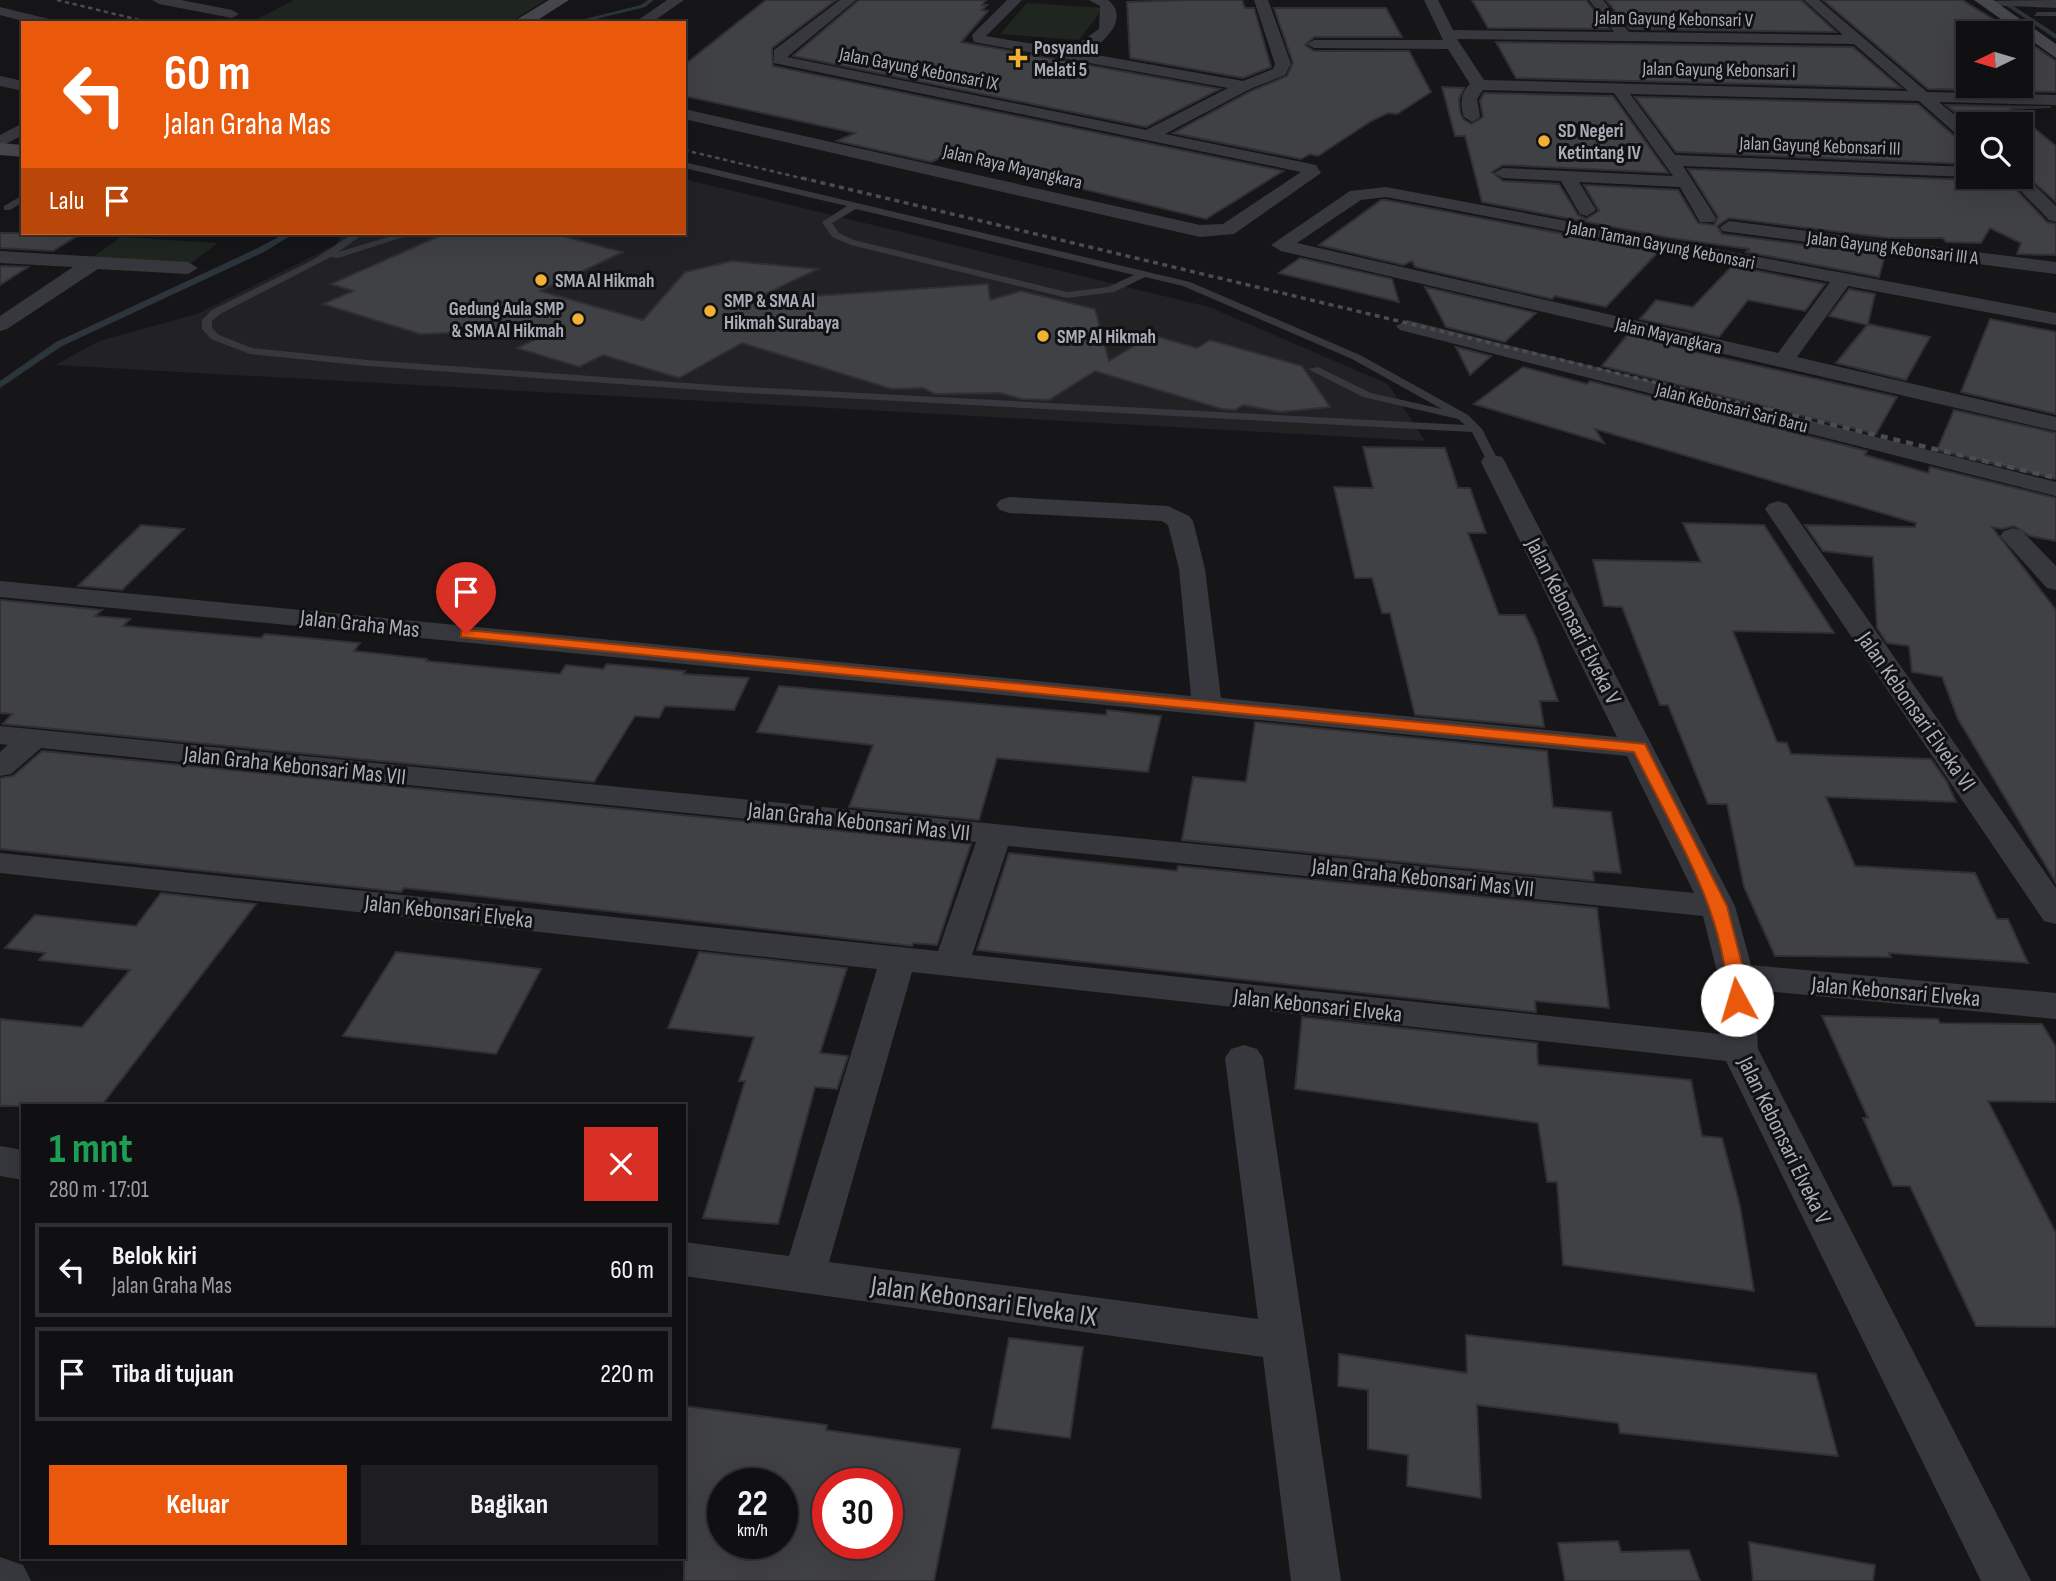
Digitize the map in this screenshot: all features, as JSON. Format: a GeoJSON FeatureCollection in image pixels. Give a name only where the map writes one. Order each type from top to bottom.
{"type":"FeatureCollection","features":[{"type":"Feature","properties":{"kind":"main road"},"geometry":{"type":"LineString","coordinates":[[524,21],[561,0]]}},
{"type":"Feature","properties":{"kind":"main road"},"geometry":{"type":"LineString","coordinates":[[1983,1],[2056,52]]}},
{"type":"Feature","properties":{"kind":"main road"},"geometry":{"type":"LineString","coordinates":[[2040,8],[2056,27]]}},
{"type":"Feature","properties":{"kind":"main road"},"geometry":{"type":"LineString","coordinates":[[0,149],[21,151]]}},
{"type":"Feature","properties":{"kind":"street"},"geometry":{"type":"LineString","coordinates":[[159,0],[232,14]]}},
{"type":"Feature","properties":{"kind":"street"},"geometry":{"type":"LineString","coordinates":[[644,21],[677,0]]}},
{"type":"Feature","properties":{"kind":"street","name":"Jalan Gayung Kebonsari IX"},"geometry":{"type":"LineString","coordinates":[[849,0],[779,53],[779,60],[1310,169]]}},
{"type":"Feature","properties":{"kind":"street"},"geometry":{"type":"LineString","coordinates":[[1015,0],[978,38],[1244,86]]}},
{"type":"Feature","properties":{"kind":"street"},"geometry":{"type":"LineString","coordinates":[[1074,54],[1096,42],[1106,31],[1108,10],[1106,4],[1096,0]]}},
{"type":"Feature","properties":{"kind":"street"},"geometry":{"type":"LineString","coordinates":[[1148,136],[1244,86],[1280,72],[1283,67],[1261,0]]}},
{"type":"Feature","properties":{"kind":"street"},"geometry":{"type":"LineString","coordinates":[[1432,0],[1450,40],[1479,85],[1471,91],[1468,102],[1472,117]]}},
{"type":"Feature","properties":{"kind":"street"},"geometry":{"type":"LineString","coordinates":[[1596,0],[1625,37]]}},
{"type":"Feature","properties":{"kind":"street"},"geometry":{"type":"LineString","coordinates":[[1811,0],[1956,125]]}},
{"type":"Feature","properties":{"kind":"street"},"geometry":{"type":"LineString","coordinates":[[1983,1],[2040,8]]}},
{"type":"Feature","properties":{"kind":"street"},"geometry":{"type":"LineString","coordinates":[[0,11],[40,21]]}},
{"type":"Feature","properties":{"kind":"street","name":"Jalan Gayung Kebonsari V"},"geometry":{"type":"LineString","coordinates":[[1314,44],[1625,37],[1859,40]]}},
{"type":"Feature","properties":{"kind":"street"},"geometry":{"type":"LineString","coordinates":[[0,81],[21,86]]}},
{"type":"Feature","properties":{"kind":"street","name":"Jalan Gayung Kebonsari I"},"geometry":{"type":"LineString","coordinates":[[1479,85],[2056,100]]}},
{"type":"Feature","properties":{"kind":"street"},"geometry":{"type":"LineString","coordinates":[[1618,88],[1686,182],[1707,218]]}},
{"type":"Feature","properties":{"kind":"street"},"geometry":{"type":"LineString","coordinates":[[0,98],[21,99]]}},
{"type":"Feature","properties":{"kind":"street","name":"Jalan Raya Mayangkara"},"geometry":{"type":"LineString","coordinates":[[686,114],[1200,231],[1227,230],[1310,176],[1310,169]]}},
{"type":"Feature","properties":{"kind":"street"},"geometry":{"type":"LineString","coordinates":[[0,142],[21,129]]}},
{"type":"Feature","properties":{"kind":"street","name":"Jalan Gayung Kebonsari III"},"geometry":{"type":"LineString","coordinates":[[1670,160],[1956,171]]}},
{"type":"Feature","properties":{"kind":"street"},"geometry":{"type":"LineString","coordinates":[[1503,173],[1686,182]]}},
{"type":"Feature","properties":{"kind":"street"},"geometry":{"type":"LineString","coordinates":[[1567,177],[1587,210]]}},
{"type":"Feature","properties":{"kind":"street"},"geometry":{"type":"LineString","coordinates":[[2028,189],[2056,216]]}},
{"type":"Feature","properties":{"kind":"street","name":"Jalan Taman Gayung Kebonsari"},"geometry":{"type":"LineString","coordinates":[[1281,247],[1296,232],[1356,195],[1386,192],[2056,318]]}},
{"type":"Feature","properties":{"kind":"street","name":"Jalan Gayung Kebonsari III A"},"geometry":{"type":"LineString","coordinates":[[1729,227],[2056,268]]}},
{"type":"Feature","properties":{"kind":"street","name":"Jalan Mayangkara"},"geometry":{"type":"LineString","coordinates":[[1281,247],[2056,424]]}},
{"type":"Feature","properties":{"kind":"street"},"geometry":{"type":"LineString","coordinates":[[0,257],[188,268]]}},
{"type":"Feature","properties":{"kind":"street"},"geometry":{"type":"LineString","coordinates":[[0,325],[93,263]]}},
{"type":"Feature","properties":{"kind":"street"},"geometry":{"type":"LineString","coordinates":[[1783,361],[1843,278]]}},
{"type":"Feature","properties":{"kind":"street","name":"Jalan Kebonsari Sari Baru"},"geometry":{"type":"LineString","coordinates":[[1407,326],[2056,489]]}},
{"type":"Feature","properties":{"kind":"street","name":"Jalan Kebonsari Elveka V"},"geometry":{"type":"LineString","coordinates":[[1493,462],[1718,906],[1736,976],[1739,1049],[2006,1581]]}},
{"type":"Feature","properties":{"kind":"street"},"geometry":{"type":"LineString","coordinates":[[1009,505],[1168,514],[1180,521],[1192,569],[1207,706]]}},
{"type":"Feature","properties":{"kind":"street","name":"Jalan Kebonsari Elveka VI"},"geometry":{"type":"LineString","coordinates":[[1778,509],[2056,913]]}},
{"type":"Feature","properties":{"kind":"street"},"geometry":{"type":"LineString","coordinates":[[2013,537],[2056,582]]}},
{"type":"Feature","properties":{"kind":"street","name":"Jalan Graha Mas"},"geometry":{"type":"LineString","coordinates":[[0,589],[1640,748]]}},
{"type":"Feature","properties":{"kind":"street","name":"Jalan Graha Kebonsari Mas VII"},"geometry":{"type":"LineString","coordinates":[[0,735],[1718,906]]}},
{"type":"Feature","properties":{"kind":"street"},"geometry":{"type":"LineString","coordinates":[[0,767],[34,739]]}},
{"type":"Feature","properties":{"kind":"street"},"geometry":{"type":"LineString","coordinates":[[951,965],[995,835]]}},
{"type":"Feature","properties":{"kind":"street","name":"Jalan Kebonsari Elveka"},"geometry":{"type":"LineString","coordinates":[[0,863],[1739,1049]]}},
{"type":"Feature","properties":{"kind":"street"},"geometry":{"type":"LineString","coordinates":[[804,1276],[898,959]]}},
{"type":"Feature","properties":{"kind":"street","name":"Jalan Kebonsari Elveka"},"geometry":{"type":"LineString","coordinates":[[1736,976],[2056,1006]]}},
{"type":"Feature","properties":{"kind":"street"},"geometry":{"type":"LineString","coordinates":[[1244,1058],[1316,1581]]}},
{"type":"Feature","properties":{"kind":"street"},"geometry":{"type":"LineString","coordinates":[[0,1161],[21,1165]]}},
{"type":"Feature","properties":{"kind":"street","name":"Jalan Kebonsari Elveka IX"},"geometry":{"type":"LineString","coordinates":[[686,1259],[1283,1341]]}},
{"type":"Feature","properties":{"kind":"street"},"geometry":{"type":"LineString","coordinates":[[0,1580],[6,1581]]}},
{"type":"Feature","properties":{"kind":"lane"},"geometry":{"type":"LineString","coordinates":[[686,165],[1186,284],[1356,357],[1464,417],[1476,429],[1493,462]]}},
{"type":"Feature","properties":{"kind":"lane"},"geometry":{"type":"LineString","coordinates":[[7,208],[21,199]]}},
{"type":"Feature","properties":{"kind":"lane"},"geometry":{"type":"LineString","coordinates":[[853,207],[827,222],[835,235],[851,242],[1067,295],[1110,290],[1144,274]]}},
{"type":"Feature","properties":{"kind":"lane"},"geometry":{"type":"LineString","coordinates":[[357,235],[316,262],[216,312],[207,320],[206,330],[215,337],[250,352],[433,368],[729,389],[1476,429]]}},
{"type":"Feature","properties":{"kind":"lane"},"geometry":{"type":"LineString","coordinates":[[316,262],[404,235]]}},
{"type":"Feature","properties":{"kind":"lane"},"geometry":{"type":"LineString","coordinates":[[1314,369],[1367,395],[1402,406],[1464,417]]}},
{"type":"Feature","properties":{"kind":"shaded area"},"geometry":{"type":"Polygon","coordinates":[[[294,0],[546,0],[511,21],[254,21],[294,0]]]}},
{"type":"Feature","properties":{"kind":"shaded area"},"geometry":{"type":"Polygon","coordinates":[[[1027,3],[1103,8],[1079,40],[1000,34],[1027,3]]]}},
{"type":"Feature","properties":{"kind":"shaded area","name":"SMP & SMA Al Hikmah Surabaya"},"geometry":{"type":"Polygon","coordinates":[[[686,179],[1209,307],[1388,384],[1425,441],[55,365],[99,341],[197,314],[335,245],[342,235],[686,235],[686,179]]]}},
{"type":"Feature","properties":{"kind":"shaded area"},"geometry":{"type":"Polygon","coordinates":[[[121,237],[218,243],[190,264],[91,258],[121,237]]]}},
{"type":"Feature","properties":{"kind":"building"},"geometry":{"type":"Polygon","coordinates":[[[766,0],[836,0],[772,48],[773,66],[1283,171],[1206,219],[955,158],[944,156],[931,162],[837,141],[855,133],[686,96],[686,63],[766,0]]]}},
{"type":"Feature","properties":{"kind":"building"},"geometry":{"type":"Polygon","coordinates":[[[859,0],[986,0],[982,5],[987,5],[982,10],[988,11],[961,42],[1220,89],[1146,127],[793,56],[859,0]]]}},
{"type":"Feature","properties":{"kind":"building"},"geometry":{"type":"Polygon","coordinates":[[[1242,0],[1245,8],[1254,8],[1271,67],[1243,78],[1130,58],[1127,2],[1242,0]]]}},
{"type":"Feature","properties":{"kind":"building"},"geometry":{"type":"Polygon","coordinates":[[[1472,0],[1586,0],[1609,29],[1488,28],[1472,0]]]}},
{"type":"Feature","properties":{"kind":"building"},"geometry":{"type":"Polygon","coordinates":[[[1606,0],[1801,0],[1836,32],[1630,29],[1606,0]]]}},
{"type":"Feature","properties":{"kind":"building"},"geometry":{"type":"Polygon","coordinates":[[[1823,0],[1962,0],[1996,21],[1956,21],[1956,90],[1928,89],[1823,0]]]}},
{"type":"Feature","properties":{"kind":"building"},"geometry":{"type":"Polygon","coordinates":[[[1274,8],[1386,8],[1402,37],[1314,37],[1305,45],[1314,51],[1409,51],[1431,92],[1397,114],[1388,113],[1371,121],[1318,156],[1310,154],[1301,159],[1173,133],[1251,91],[1287,76],[1293,63],[1274,8]]]}},
{"type":"Feature","properties":{"kind":"building"},"geometry":{"type":"Polygon","coordinates":[[[1496,42],[1853,47],[1901,88],[1516,78],[1496,42]]]}},
{"type":"Feature","properties":{"kind":"building"},"geometry":{"type":"Polygon","coordinates":[[[2034,46],[2056,61],[2056,92],[2034,91],[2034,46]]]}},
{"type":"Feature","properties":{"kind":"building"},"geometry":{"type":"Polygon","coordinates":[[[1442,87],[1464,88],[1459,99],[1460,112],[1463,119],[1471,124],[1483,117],[1480,100],[1484,93],[1613,96],[1668,173],[1503,165],[1492,172],[1503,181],[1559,184],[1578,215],[1586,219],[1599,211],[1584,185],[1678,190],[1698,223],[1714,225],[1718,217],[1688,169],[1956,179],[1956,189],[2015,189],[2047,222],[2056,224],[2056,255],[2017,254],[2021,243],[1990,228],[1981,243],[1946,242],[1943,238],[1888,238],[1729,218],[1717,226],[1722,234],[1885,255],[1879,277],[1746,252],[1749,249],[1671,238],[1482,202],[1465,136],[1455,136],[1442,87]]]}},
{"type":"Feature","properties":{"kind":"building"},"geometry":{"type":"Polygon","coordinates":[[[1635,97],[1918,104],[1956,138],[1956,163],[1676,152],[1635,97]]]}},
{"type":"Feature","properties":{"kind":"building"},"geometry":{"type":"Polygon","coordinates":[[[1946,105],[2051,107],[2011,109],[2015,112],[1956,113],[1946,105]]]}},
{"type":"Feature","properties":{"kind":"building"},"geometry":{"type":"Polygon","coordinates":[[[2033,127],[2056,146],[2056,202],[2033,182],[2033,127]]]}},
{"type":"Feature","properties":{"kind":"building"},"geometry":{"type":"Polygon","coordinates":[[[1381,200],[1658,252],[1606,307],[1555,296],[1552,299],[1415,267],[1412,261],[1403,265],[1319,245],[1381,200]]]}},
{"type":"Feature","properties":{"kind":"building"},"geometry":{"type":"Polygon","coordinates":[[[0,233],[79,235],[53,251],[0,248],[0,233]]]}},
{"type":"Feature","properties":{"kind":"building"},"geometry":{"type":"Polygon","coordinates":[[[441,235],[559,235],[623,252],[540,291],[643,320],[685,272],[732,261],[818,269],[753,300],[988,284],[990,300],[1021,291],[1095,309],[1109,361],[1152,335],[1197,348],[1210,340],[1302,366],[1330,407],[1280,412],[1243,405],[1235,410],[1222,409],[1095,371],[1049,400],[1022,399],[1000,393],[935,394],[923,388],[892,389],[742,343],[679,378],[603,355],[579,367],[517,348],[556,329],[420,334],[323,304],[353,291],[331,284],[441,235]]]}},
{"type":"Feature","properties":{"kind":"building"},"geometry":{"type":"Polygon","coordinates":[[[1300,258],[1392,279],[1399,302],[1279,273],[1300,258]]]}},
{"type":"Feature","properties":{"kind":"building"},"geometry":{"type":"Polygon","coordinates":[[[0,266],[28,267],[0,285],[0,266]]]}},
{"type":"Feature","properties":{"kind":"building"},"geometry":{"type":"Polygon","coordinates":[[[1732,266],[1825,284],[1805,311],[1748,300],[1719,337],[1640,319],[1656,300],[1693,307],[1732,266]]]}},
{"type":"Feature","properties":{"kind":"building"},"geometry":{"type":"Polygon","coordinates":[[[1425,287],[1536,313],[1505,342],[1446,327],[1425,287]]]}},
{"type":"Feature","properties":{"kind":"building"},"geometry":{"type":"Polygon","coordinates":[[[1849,289],[1875,294],[1868,324],[1930,337],[1906,380],[1836,363],[1867,325],[1829,316],[1849,289]]]}},
{"type":"Feature","properties":{"kind":"building"},"geometry":{"type":"Polygon","coordinates":[[[1990,319],[2056,332],[2056,414],[1961,392],[1990,319]]]}},
{"type":"Feature","properties":{"kind":"building"},"geometry":{"type":"Polygon","coordinates":[[[1628,334],[1897,397],[1876,434],[1602,366],[1628,334]]]}},
{"type":"Feature","properties":{"kind":"building"},"geometry":{"type":"Polygon","coordinates":[[[1456,347],[1491,356],[1470,375],[1456,347]]]}},
{"type":"Feature","properties":{"kind":"building"},"geometry":{"type":"Polygon","coordinates":[[[1523,367],[1587,384],[1590,381],[1867,451],[1865,455],[1928,473],[1930,467],[2056,498],[2056,541],[2030,536],[2014,526],[2002,529],[1992,527],[2056,610],[2056,883],[1958,719],[1942,677],[1912,672],[1909,646],[1887,643],[1877,628],[1873,557],[1823,551],[1805,525],[1915,527],[1916,523],[1595,429],[1604,443],[1474,404],[1523,367]]]}},
{"type":"Feature","properties":{"kind":"building"},"geometry":{"type":"Polygon","coordinates":[[[1954,410],[2056,433],[2056,479],[1937,450],[1954,410]]]}},
{"type":"Feature","properties":{"kind":"building"},"geometry":{"type":"Polygon","coordinates":[[[1363,447],[1445,448],[1458,488],[1470,488],[1486,533],[1468,533],[1499,615],[1525,615],[1536,638],[1558,701],[1540,701],[1544,727],[1415,715],[1390,613],[1382,613],[1372,578],[1355,578],[1334,487],[1373,488],[1363,447]]]}},
{"type":"Feature","properties":{"kind":"building"},"geometry":{"type":"Polygon","coordinates":[[[1683,523],[1764,525],[1834,633],[1733,631],[1777,742],[1787,743],[1791,754],[1931,759],[1947,782],[1956,802],[1826,797],[1855,866],[1975,873],[1997,919],[2008,919],[2028,963],[1889,953],[1891,957],[1775,956],[1744,887],[1727,804],[1708,804],[1668,705],[1660,705],[1622,607],[1604,606],[1593,560],[1701,562],[1683,523]]]}},
{"type":"Feature","properties":{"kind":"building"},"geometry":{"type":"Polygon","coordinates":[[[141,525],[184,529],[122,590],[78,586],[141,525]]]}},
{"type":"Feature","properties":{"kind":"building"},"geometry":{"type":"Polygon","coordinates":[[[0,600],[102,610],[95,616],[130,619],[123,626],[261,638],[265,634],[360,643],[354,651],[427,659],[426,661],[560,674],[566,665],[603,669],[607,664],[685,671],[683,674],[749,678],[734,710],[665,706],[659,718],[635,716],[594,782],[3,724],[12,714],[0,713],[0,600]]]}},
{"type":"Feature","properties":{"kind":"building"},"geometry":{"type":"Polygon","coordinates":[[[779,686],[1106,715],[1107,710],[1161,716],[1148,772],[997,758],[979,820],[849,807],[873,745],[757,732],[779,686]]]}},
{"type":"Feature","properties":{"kind":"building"},"geometry":{"type":"Polygon","coordinates":[[[1255,722],[1547,751],[1553,807],[1611,812],[1621,873],[1593,871],[1594,881],[1182,840],[1193,777],[1246,782],[1255,722]]]}},
{"type":"Feature","properties":{"kind":"building"},"geometry":{"type":"Polygon","coordinates":[[[42,751],[971,844],[937,945],[913,943],[912,946],[404,888],[401,892],[0,849],[0,778],[13,776],[42,751]]]}},
{"type":"Feature","properties":{"kind":"building"},"geometry":{"type":"Polygon","coordinates":[[[1009,853],[1177,871],[1178,866],[1597,908],[1609,1008],[1535,1001],[1536,1012],[977,950],[1009,853]]]}},
{"type":"Feature","properties":{"kind":"building"},"geometry":{"type":"Polygon","coordinates":[[[161,893],[256,904],[103,1104],[0,1106],[0,1019],[82,1027],[130,970],[39,960],[45,953],[5,948],[35,915],[136,926],[161,893]]]}},
{"type":"Feature","properties":{"kind":"building"},"geometry":{"type":"Polygon","coordinates":[[[396,952],[541,969],[496,1054],[343,1036],[396,952]]]}},
{"type":"Feature","properties":{"kind":"building"},"geometry":{"type":"Polygon","coordinates":[[[699,952],[847,968],[820,1053],[848,1056],[837,1089],[815,1087],[778,1224],[703,1218],[745,1081],[739,1081],[754,1037],[668,1028],[699,952]]]}},
{"type":"Feature","properties":{"kind":"building"},"geometry":{"type":"Polygon","coordinates":[[[1822,1016],[1938,1019],[1940,1023],[2042,1024],[2056,1047],[2056,1102],[1988,1101],[2056,1233],[2056,1327],[1976,1326],[1910,1186],[1893,1186],[1863,1118],[1868,1118],[1822,1016]]]}},
{"type":"Feature","properties":{"kind":"building"},"geometry":{"type":"Polygon","coordinates":[[[1302,1017],[1537,1043],[1538,1065],[1691,1080],[1702,1136],[1722,1138],[1740,1206],[1754,1291],[1563,1265],[1557,1182],[1547,1182],[1538,1123],[1295,1089],[1302,1017]]]}},
{"type":"Feature","properties":{"kind":"building"},"geometry":{"type":"Polygon","coordinates":[[[1466,1335],[1816,1374],[1838,1456],[1620,1433],[1618,1423],[1477,1405],[1481,1498],[1407,1486],[1408,1455],[1368,1449],[1368,1390],[1338,1386],[1339,1354],[1467,1373],[1466,1335]]]}},
{"type":"Feature","properties":{"kind":"building"},"geometry":{"type":"Polygon","coordinates":[[[1009,1338],[1083,1347],[1070,1438],[992,1428],[1009,1338]]]}},
{"type":"Feature","properties":{"kind":"building"},"geometry":{"type":"Polygon","coordinates":[[[686,1406],[827,1425],[826,1430],[960,1449],[934,1581],[684,1581],[686,1406]]]}},
{"type":"Feature","properties":{"kind":"building"},"geometry":{"type":"Polygon","coordinates":[[[1618,1541],[1621,1552],[1689,1550],[1700,1581],[1565,1581],[1558,1543],[1618,1541]]]}},
{"type":"Feature","properties":{"kind":"building"},"geometry":{"type":"Polygon","coordinates":[[[1749,1542],[1875,1565],[1873,1581],[1753,1581],[1749,1542]]]}},
{"type":"Feature","properties":{"kind":"waterway"},"geometry":{"type":"LineString","coordinates":[[580,21],[643,6],[651,0]]}},
{"type":"Feature","properties":{"kind":"waterway"},"geometry":{"type":"LineString","coordinates":[[2007,4],[2056,37]]}},
{"type":"Feature","properties":{"kind":"waterway"},"geometry":{"type":"LineString","coordinates":[[0,385],[59,344],[261,250],[287,235]]}},
{"type":"Feature","properties":{"kind":"railway"},"geometry":{"type":"LineString","coordinates":[[57,0],[144,21]]}},
{"type":"Feature","properties":{"kind":"railway"},"geometry":{"type":"LineString","coordinates":[[686,150],[809,180]]}},
{"type":"Feature","properties":{"kind":"railway"},"geometry":{"type":"LineString","coordinates":[[802,178],[1774,411]]}},
{"type":"Feature","properties":{"kind":"railway"},"geometry":{"type":"LineString","coordinates":[[1767,409],[2056,478]]}},
{"type":"Feature","properties":{"kind":"place","name":"Posyandu Melati 5"},"geometry":{"type":"Point","coordinates":[1018,58]}},
{"type":"Feature","properties":{"kind":"place","name":"SD Negeri Ketintang IV"},"geometry":{"type":"Point","coordinates":[1544,141]}},
{"type":"Feature","properties":{"kind":"place","name":"SMA Al Hikmah"},"geometry":{"type":"Point","coordinates":[541,280]}},
{"type":"Feature","properties":{"kind":"place","name":"SMP & SMA Al Hikmah Surabaya"},"geometry":{"type":"Point","coordinates":[710,311]}},
{"type":"Feature","properties":{"kind":"place","name":"Gedung Aula SMP & SMA Al Hikmah"},"geometry":{"type":"Point","coordinates":[578,319]}},
{"type":"Feature","properties":{"kind":"place","name":"SMP Al Hikmah"},"geometry":{"type":"Point","coordinates":[1043,336]}},
{"type":"Feature","properties":{"kind":"route"},"geometry":{"type":"LineString","coordinates":[[466,634],[1640,748],[1718,906],[1736,976],[1737,1000]]}}]}
